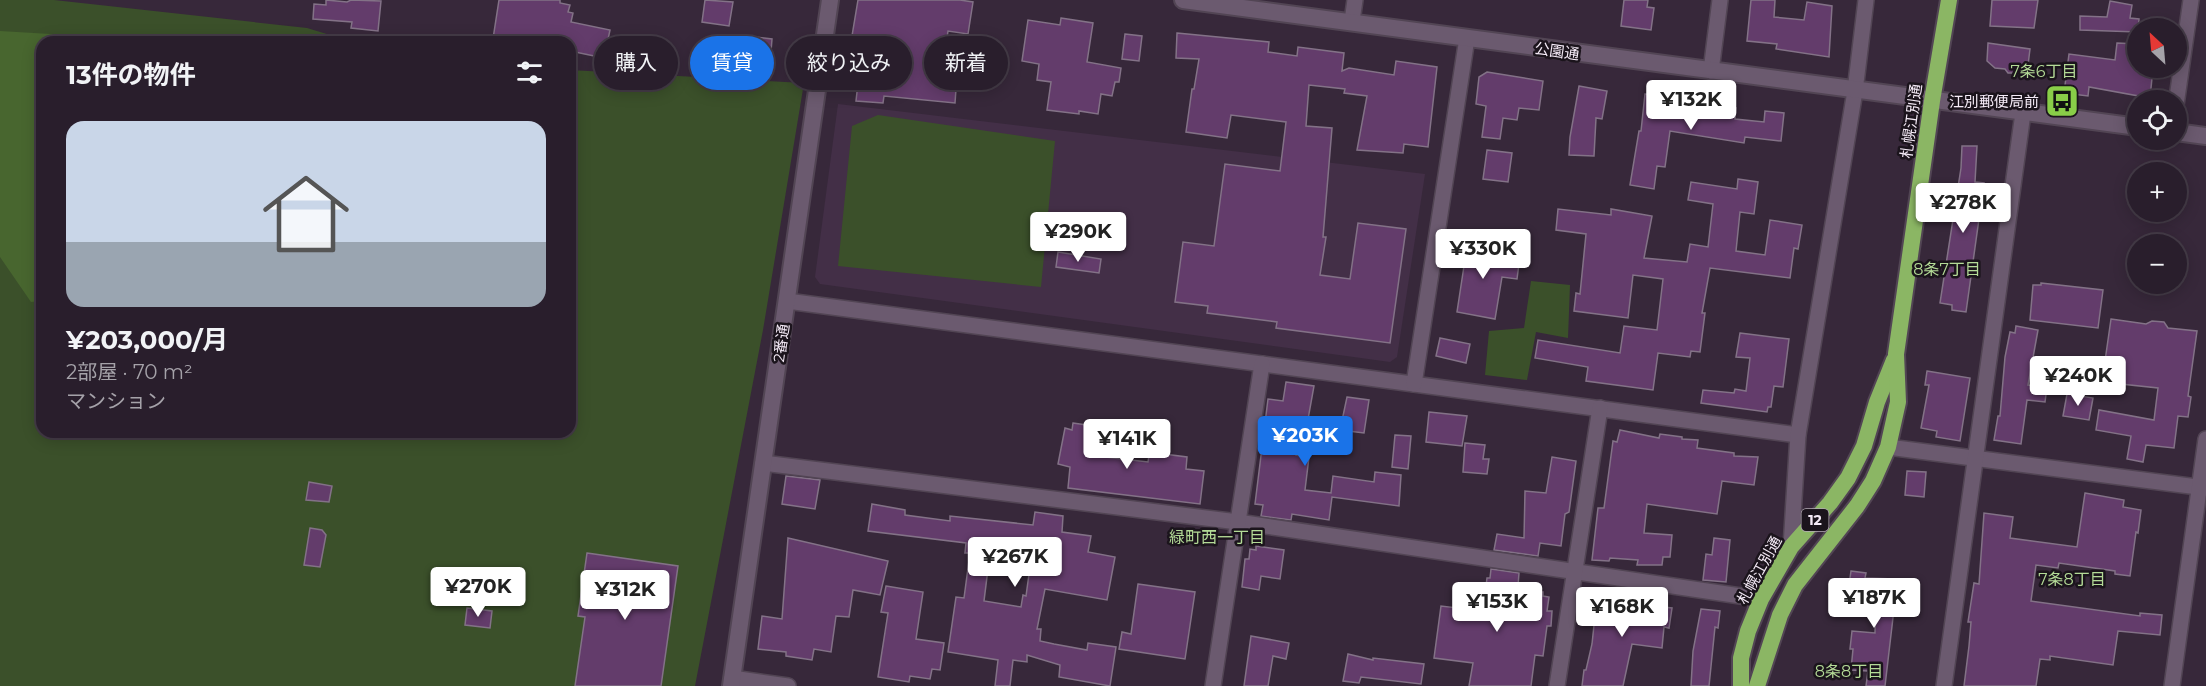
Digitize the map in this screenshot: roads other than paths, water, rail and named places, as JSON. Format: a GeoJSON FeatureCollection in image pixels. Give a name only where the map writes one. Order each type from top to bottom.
{"type":"FeatureCollection","features":[{"type":"Feature","properties":{"kind":"highway","name":"札幌江別通"},"geometry":{"type":"LineString","coordinates":[[1757,686],[1780,615],[1795,585],[1857,506],[1873,481],[1888,447],[1898,402],[1896,354],[1932,101],[1949,0]]}},
{"type":"Feature","properties":{"kind":"highway","name":"札幌江別通"},"geometry":{"type":"LineString","coordinates":[[1741,686],[1741,658],[1748,631],[1761,599],[1791,547],[1830,504],[1848,478],[1864,446],[1877,402],[1896,354]]}},
{"type":"Feature","properties":{"kind":"street","name":"2番通"},"geometry":{"type":"LineString","coordinates":[[731,682],[830,0]]}},
{"type":"Feature","properties":{"kind":"street","name":"公園通"},"geometry":{"type":"LineString","coordinates":[[1183,0],[2127,126]]}},
{"type":"Feature","properties":{"kind":"street"},"geometry":{"type":"LineString","coordinates":[[1352,21],[1355,0]]}},
{"type":"Feature","properties":{"kind":"street"},"geometry":{"type":"LineString","coordinates":[[1711,71],[1720,0]]}},
{"type":"Feature","properties":{"kind":"street"},"geometry":{"type":"LineString","coordinates":[[1791,547],[1798,435],[1854,91],[1866,0]]}},
{"type":"Feature","properties":{"kind":"street"},"geometry":{"type":"LineString","coordinates":[[2178,90],[2191,0]]}},
{"type":"Feature","properties":{"kind":"street"},"geometry":{"type":"LineString","coordinates":[[1414,384],[1467,39]]}},
{"type":"Feature","properties":{"kind":"street"},"geometry":{"type":"LineString","coordinates":[[1944,686],[2022,112]]}},
{"type":"Feature","properties":{"kind":"street"},"geometry":{"type":"LineString","coordinates":[[2187,133],[2206,136]]}},
{"type":"Feature","properties":{"kind":"street"},"geometry":{"type":"LineString","coordinates":[[787,301],[1798,435]]}},
{"type":"Feature","properties":{"kind":"street"},"geometry":{"type":"LineString","coordinates":[[1213,686],[1262,364]]}},
{"type":"Feature","properties":{"kind":"street"},"geometry":{"type":"LineString","coordinates":[[1557,686],[1600,408]]}},
{"type":"Feature","properties":{"kind":"street"},"geometry":{"type":"LineString","coordinates":[[2172,686],[2203,487],[2206,439]]}},
{"type":"Feature","properties":{"kind":"street"},"geometry":{"type":"LineString","coordinates":[[1888,447],[2203,487]]}},
{"type":"Feature","properties":{"kind":"street"},"geometry":{"type":"LineString","coordinates":[[763,463],[1238,522],[1761,599]]}},
{"type":"Feature","properties":{"kind":"street"},"geometry":{"type":"LineString","coordinates":[[731,682],[788,686]]}},
{"type":"Feature","properties":{"kind":"place","name":"江別郵便局前"},"geometry":{"type":"Point","coordinates":[2062,101]}},
{"type":"Feature","properties":{"kind":"district","name":"7条6丁目"},"geometry":{"type":"Point","coordinates":[2044,71]}},
{"type":"Feature","properties":{"kind":"district","name":"8条7丁目"},"geometry":{"type":"Point","coordinates":[1947,269]}},
{"type":"Feature","properties":{"kind":"district","name":"緑町西一丁目"},"geometry":{"type":"Point","coordinates":[1217,537]}},
{"type":"Feature","properties":{"kind":"district","name":"7条8丁目"},"geometry":{"type":"Point","coordinates":[2072,579]}},
{"type":"Feature","properties":{"kind":"district","name":"8条8丁目"},"geometry":{"type":"Point","coordinates":[1849,671]}}]}
